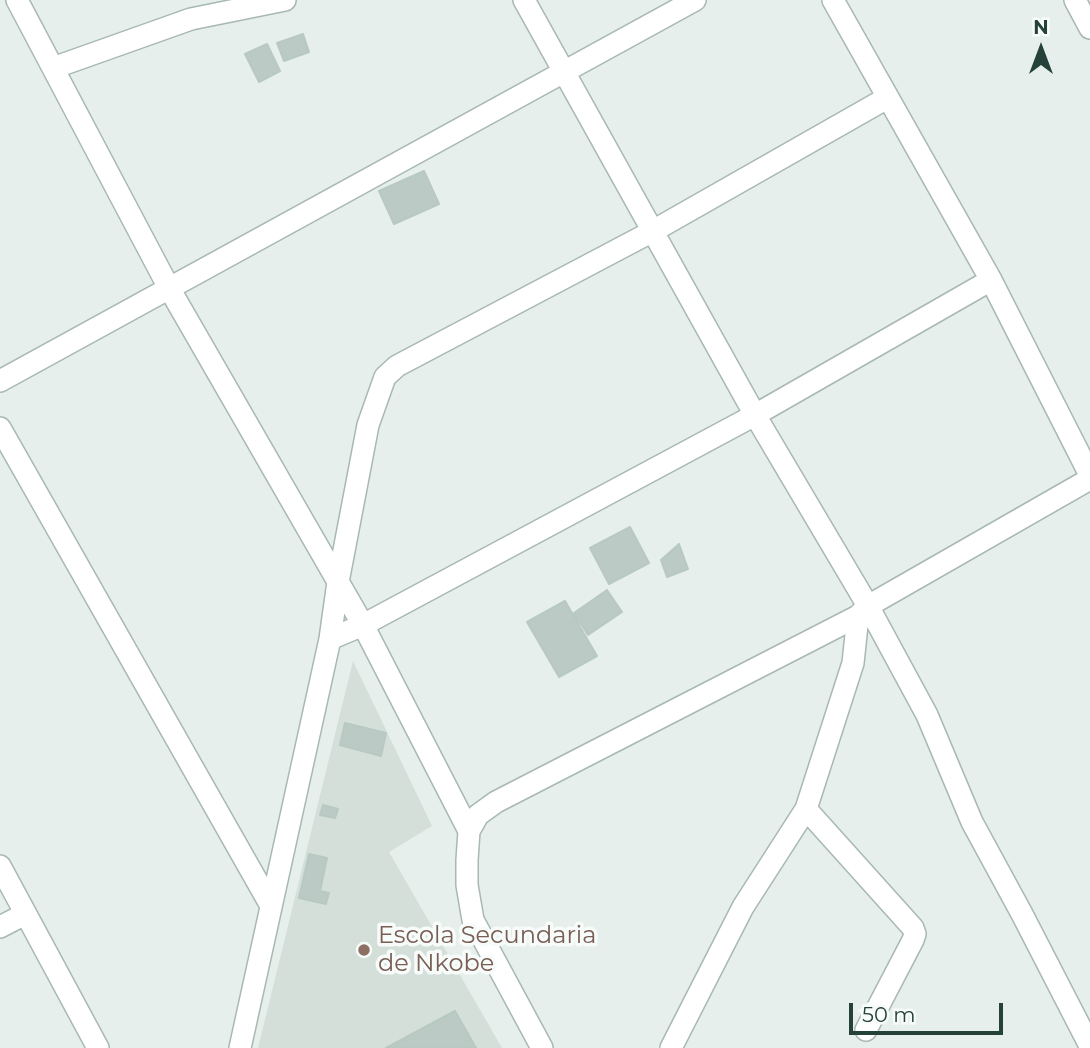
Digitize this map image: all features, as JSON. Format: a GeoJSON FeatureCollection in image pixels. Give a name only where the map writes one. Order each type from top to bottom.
{"type":"FeatureCollection","features":[{"type":"Feature","properties":{"kind":"street"},"geometry":{"type":"LineString","coordinates":[[17,0],[169,288],[363,625],[469,831]]}},
{"type":"Feature","properties":{"kind":"street"},"geometry":{"type":"LineString","coordinates":[[54,68],[191,19],[285,0]]}},
{"type":"Feature","properties":{"kind":"street"},"geometry":{"type":"LineString","coordinates":[[524,0],[863,611],[927,715],[972,822],[1089,1047]]}},
{"type":"Feature","properties":{"kind":"street"},"geometry":{"type":"LineString","coordinates":[[0,381],[695,0]]}},
{"type":"Feature","properties":{"kind":"street"},"geometry":{"type":"LineString","coordinates":[[542,1048],[473,920],[467,885],[469,831],[478,815],[496,802],[863,611],[1090,477],[991,280],[833,0]]}},
{"type":"Feature","properties":{"kind":"street"},"geometry":{"type":"LineString","coordinates":[[1075,0],[1090,28]]}},
{"type":"Feature","properties":{"kind":"street"},"geometry":{"type":"LineString","coordinates":[[240,1048],[330,639],[368,425],[385,377],[397,366],[653,231],[887,98]]}},
{"type":"Feature","properties":{"kind":"street"},"geometry":{"type":"LineString","coordinates":[[330,639],[363,625],[755,415],[991,280]]}},
{"type":"Feature","properties":{"kind":"street"},"geometry":{"type":"LineString","coordinates":[[0,428],[270,904]]}},
{"type":"Feature","properties":{"kind":"street"},"geometry":{"type":"LineString","coordinates":[[671,1048],[743,907],[806,809],[853,663],[863,611]]}},
{"type":"Feature","properties":{"kind":"street"},"geometry":{"type":"LineString","coordinates":[[806,809],[913,928],[915,934],[866,1030]]}},
{"type":"Feature","properties":{"kind":"street"},"geometry":{"type":"LineString","coordinates":[[0,866],[98,1048]]}},
{"type":"Feature","properties":{"kind":"street"},"geometry":{"type":"LineString","coordinates":[[0,927],[25,914]]}},
{"type":"Feature","properties":{"kind":"shaded area","name":"Escola Secundaria de Nkobe"},"geometry":{"type":"Polygon","coordinates":[[[353,661],[432,826],[389,852],[502,1048],[258,1048],[353,661]]]}},
{"type":"Feature","properties":{"kind":"building"},"geometry":{"type":"Polygon","coordinates":[[[303,34],[309,52],[284,61],[277,43],[303,34]]]}},
{"type":"Feature","properties":{"kind":"building"},"geometry":{"type":"Polygon","coordinates":[[[267,44],[280,71],[259,82],[245,54],[267,44]]]}},
{"type":"Feature","properties":{"kind":"building"},"geometry":{"type":"Polygon","coordinates":[[[424,171],[439,204],[394,224],[379,191],[424,171]]]}},
{"type":"Feature","properties":{"kind":"building"},"geometry":{"type":"Polygon","coordinates":[[[630,527],[649,563],[609,584],[590,548],[630,527]]]}},
{"type":"Feature","properties":{"kind":"building"},"geometry":{"type":"Polygon","coordinates":[[[679,544],[688,569],[667,577],[661,560],[679,544]]]}},
{"type":"Feature","properties":{"kind":"building"},"geometry":{"type":"Polygon","coordinates":[[[607,590],[622,612],[588,635],[574,613],[607,590]]]}},
{"type":"Feature","properties":{"kind":"building"},"geometry":{"type":"Polygon","coordinates":[[[565,601],[597,656],[559,677],[527,622],[565,601]]]}},
{"type":"Feature","properties":{"kind":"building"},"geometry":{"type":"Polygon","coordinates":[[[345,723],[386,733],[381,756],[340,745],[345,723]]]}},
{"type":"Feature","properties":{"kind":"building"},"geometry":{"type":"Polygon","coordinates":[[[323,805],[338,809],[335,818],[320,815],[323,805]]]}},
{"type":"Feature","properties":{"kind":"building"},"geometry":{"type":"Polygon","coordinates":[[[309,854],[327,858],[320,891],[329,893],[326,904],[299,898],[309,854]]]}},
{"type":"Feature","properties":{"kind":"building"},"geometry":{"type":"Polygon","coordinates":[[[455,1011],[476,1048],[386,1048],[455,1011]]]}},
{"type":"Feature","properties":{"kind":"place","name":"Escola Secundaria de Nkobe"},"geometry":{"type":"Point","coordinates":[364,950]}}]}
